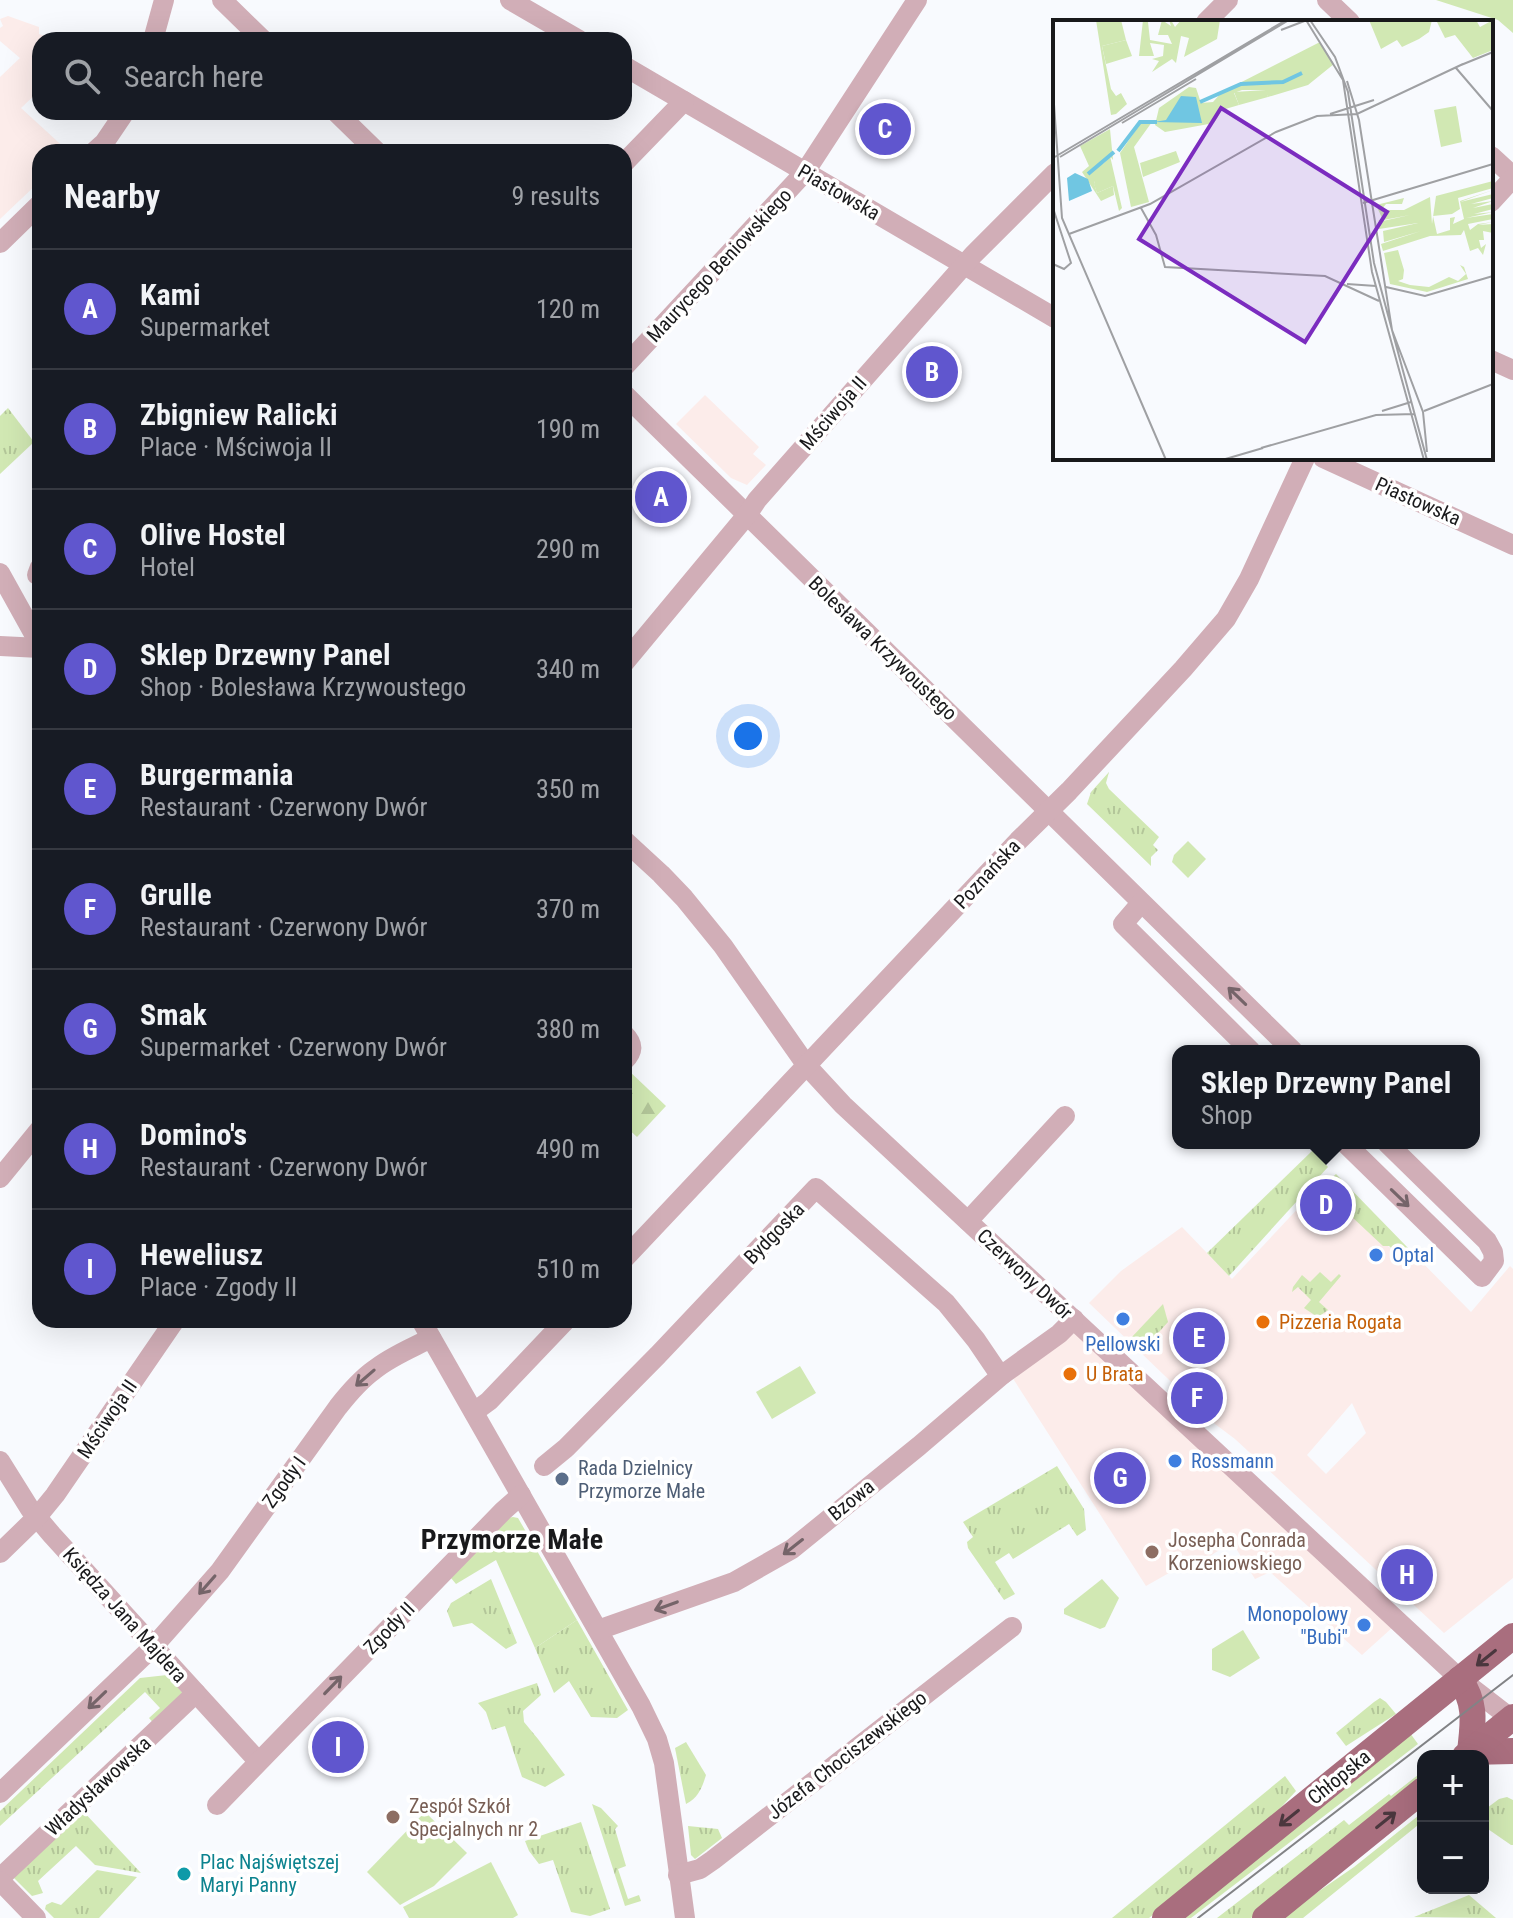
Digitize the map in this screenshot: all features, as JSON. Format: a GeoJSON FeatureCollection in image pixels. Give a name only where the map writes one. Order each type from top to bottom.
{"type":"FeatureCollection","features":[{"type":"Feature","properties":{"kind":"main road","name":"Chłopska"},"geometry":{"type":"LineString","coordinates":[[1165,1918],[1513,1636]]}},
{"type":"Feature","properties":{"kind":"main road"},"geometry":{"type":"LineString","coordinates":[[1460,1679],[1468,1692],[1474,1716],[1468,1750]]}},
{"type":"Feature","properties":{"kind":"main road"},"geometry":{"type":"LineString","coordinates":[[1472,1750],[1512,1718]]}},
{"type":"Feature","properties":{"kind":"main road"},"geometry":{"type":"LineString","coordinates":[[1489,1753],[1513,1751]]}},
{"type":"Feature","properties":{"kind":"main road"},"geometry":{"type":"LineString","coordinates":[[1265,1918],[1417,1795]]}},
{"type":"Feature","properties":{"kind":"street"},"geometry":{"type":"LineString","coordinates":[[155,32],[164,0]]}},
{"type":"Feature","properties":{"kind":"street"},"geometry":{"type":"LineString","coordinates":[[222,0],[255,32]]}},
{"type":"Feature","properties":{"kind":"street"},"geometry":{"type":"LineString","coordinates":[[510,0],[565,32]]}},
{"type":"Feature","properties":{"kind":"street","name":"Maurycego Beniowskiego"},"geometry":{"type":"LineString","coordinates":[[632,358],[805,172],[917,0]]}},
{"type":"Feature","properties":{"kind":"street"},"geometry":{"type":"LineString","coordinates":[[1208,20],[1228,0]]}},
{"type":"Feature","properties":{"kind":"street"},"geometry":{"type":"LineString","coordinates":[[1327,0],[1348,20]]}},
{"type":"Feature","properties":{"kind":"street","name":"Piastowska"},"geometry":{"type":"LineString","coordinates":[[632,71],[1053,317]]}},
{"type":"Feature","properties":{"kind":"street"},"geometry":{"type":"LineString","coordinates":[[632,155],[684,101]]}},
{"type":"Feature","properties":{"kind":"street"},"geometry":{"type":"LineString","coordinates":[[103,144],[120,120]]}},
{"type":"Feature","properties":{"kind":"street"},"geometry":{"type":"LineString","coordinates":[[344,120],[369,144]]}},
{"type":"Feature","properties":{"kind":"street"},"geometry":{"type":"LineString","coordinates":[[1493,158],[1513,177],[1493,200]]}},
{"type":"Feature","properties":{"kind":"street","name":"Mściwoja II"},"geometry":{"type":"LineString","coordinates":[[632,653],[757,500],[964,265],[1053,175]]}},
{"type":"Feature","properties":{"kind":"street"},"geometry":{"type":"LineString","coordinates":[[0,243],[32,212]]}},
{"type":"Feature","properties":{"kind":"street"},"geometry":{"type":"LineString","coordinates":[[1493,361],[1513,370]]}},
{"type":"Feature","properties":{"kind":"street","name":"Bolesława Krzywoustego"},"geometry":{"type":"LineString","coordinates":[[632,402],[1287,1045]]}},
{"type":"Feature","properties":{"kind":"street","name":"Poznańska"},"geometry":{"type":"LineString","coordinates":[[632,1251],[1079,780],[1226,619],[1249,579],[1304,460]]}},
{"type":"Feature","properties":{"kind":"street","name":"Piastowska"},"geometry":{"type":"LineString","coordinates":[[1327,460],[1513,545]]}},
{"type":"Feature","properties":{"kind":"street"},"geometry":{"type":"LineString","coordinates":[[0,573],[32,631]]}},
{"type":"Feature","properties":{"kind":"street"},"geometry":{"type":"LineString","coordinates":[[0,646],[32,646]]}},
{"type":"Feature","properties":{"kind":"street","name":"Czerwony Dwór"},"geometry":{"type":"LineString","coordinates":[[632,847],[661,874],[723,946],[807,1066],[843,1105],[1460,1679],[1512,1718]]}},
{"type":"Feature","properties":{"kind":"street"},"geometry":{"type":"LineString","coordinates":[[1141,903],[1123,924],[1245,1045]]}},
{"type":"Feature","properties":{"kind":"street"},"geometry":{"type":"LineString","coordinates":[[968,1221],[1065,1116]]}},
{"type":"Feature","properties":{"kind":"street"},"geometry":{"type":"LineString","coordinates":[[0,1178],[32,1139]]}},
{"type":"Feature","properties":{"kind":"street"},"geometry":{"type":"LineString","coordinates":[[1351,1149],[1482,1277],[1494,1261],[1487,1241],[1393,1149]]}},
{"type":"Feature","properties":{"kind":"street","name":"Bydgoska"},"geometry":{"type":"LineString","coordinates":[[544,1466],[566,1448],[658,1355],[816,1188],[946,1303],[1002,1375]]}},
{"type":"Feature","properties":{"kind":"street","name":"Bzowa"},"geometry":{"type":"LineString","coordinates":[[598,1630],[734,1582],[792,1549],[1074,1319]]}},
{"type":"Feature","properties":{"kind":"street","name":"Mściwoja II"},"geometry":{"type":"LineString","coordinates":[[0,1553],[57,1493],[170,1328]]}},
{"type":"Feature","properties":{"kind":"street"},"geometry":{"type":"LineString","coordinates":[[474,1412],[489,1401],[558,1328]]}},
{"type":"Feature","properties":{"kind":"street"},"geometry":{"type":"LineString","coordinates":[[426,1329],[657,1739],[668,1790],[685,1918]]}},
{"type":"Feature","properties":{"kind":"street","name":"Zgody I"},"geometry":{"type":"LineString","coordinates":[[154,1646],[220,1571],[355,1386],[426,1329]]}},
{"type":"Feature","properties":{"kind":"street","name":"Księdza Jana Majdera"},"geometry":{"type":"LineString","coordinates":[[0,1461],[37,1517],[258,1761]]}},
{"type":"Feature","properties":{"kind":"street","name":"Zgody II"},"geometry":{"type":"LineString","coordinates":[[258,1761],[521,1495]]}},
{"type":"Feature","properties":{"kind":"street","name":"Józefa Chociszewskiego"},"geometry":{"type":"LineString","coordinates":[[678,1875],[692,1873],[713,1860],[1012,1627]]}},
{"type":"Feature","properties":{"kind":"street"},"geometry":{"type":"LineString","coordinates":[[0,1793],[154,1646]]}},
{"type":"Feature","properties":{"kind":"street","name":"Władysławowska"},"geometry":{"type":"LineString","coordinates":[[0,1880],[196,1693]]}},
{"type":"Feature","properties":{"kind":"street"},"geometry":{"type":"LineString","coordinates":[[217,1805],[258,1761]]}},
{"type":"Feature","properties":{"kind":"street"},"geometry":{"type":"LineString","coordinates":[[0,1880],[36,1918]]}},
{"type":"Feature","properties":{"kind":"shaded area"},"geometry":{"type":"Polygon","coordinates":[[[8,16],[39,27],[39,32],[32,32],[32,98],[21,108],[60,144],[32,144],[32,189],[0,219],[0,77],[20,58],[0,41],[0,28],[3,26],[0,19],[8,16]]]}},
{"type":"Feature","properties":{"kind":"shaded area"},"geometry":{"type":"Polygon","coordinates":[[[705,395],[759,447],[753,454],[766,465],[747,485],[731,478],[676,424],[705,395]]]}},
{"type":"Feature","properties":{"kind":"shaded area"},"geometry":{"type":"Polygon","coordinates":[[[1318,1187],[1401,1257],[1409,1249],[1471,1312],[1510,1266],[1513,1269],[1513,1578],[1444,1633],[1235,1439],[1215,1424],[1089,1303],[1121,1271],[1182,1227],[1232,1279],[1318,1187]],[[1352,1403],[1307,1455],[1326,1474],[1366,1433],[1352,1403]]]}},
{"type":"Feature","properties":{"kind":"shaded area"},"geometry":{"type":"Polygon","coordinates":[[[1077,1331],[1393,1627],[1362,1655],[1270,1572],[1255,1579],[1232,1542],[1196,1565],[1183,1565],[1146,1586],[1012,1377],[1077,1331]]]}},
{"type":"Feature","properties":{"kind":"green space"},"geometry":{"type":"Polygon","coordinates":[[[1436,0],[1513,0],[1513,33],[1498,20],[1436,0]]]}},
{"type":"Feature","properties":{"kind":"green space"},"geometry":{"type":"Polygon","coordinates":[[[8,408],[32,439],[32,444],[0,474],[0,416],[8,408]]]}},
{"type":"Feature","properties":{"kind":"green space"},"geometry":{"type":"Polygon","coordinates":[[[1109,772],[1106,783],[1109,789],[1159,837],[1153,845],[1158,850],[1151,857],[1151,866],[1087,804],[1091,792],[1109,772]]]}},
{"type":"Feature","properties":{"kind":"green space"},"geometry":{"type":"Polygon","coordinates":[[[1188,841],[1206,859],[1188,878],[1172,862],[1174,855],[1188,841]]]}},
{"type":"Feature","properties":{"kind":"green space"},"geometry":{"type":"Polygon","coordinates":[[[632,1074],[666,1106],[637,1137],[632,1132],[632,1074]]]}},
{"type":"Feature","properties":{"kind":"green space"},"geometry":{"type":"Polygon","coordinates":[[[1313,1150],[1328,1167],[1229,1276],[1207,1253],[1313,1150]]]}},
{"type":"Feature","properties":{"kind":"green space"},"geometry":{"type":"Polygon","coordinates":[[[1336,1174],[1409,1249],[1401,1257],[1389,1246],[1383,1246],[1321,1188],[1336,1174]]]}},
{"type":"Feature","properties":{"kind":"green space"},"geometry":{"type":"Polygon","coordinates":[[[1320,1272],[1331,1282],[1339,1274],[1341,1276],[1319,1302],[1328,1310],[1316,1316],[1304,1308],[1311,1300],[1298,1287],[1292,1292],[1302,1275],[1310,1282],[1320,1272]]]}},
{"type":"Feature","properties":{"kind":"green space"},"geometry":{"type":"Polygon","coordinates":[[[1163,1304],[1168,1322],[1141,1352],[1130,1339],[1163,1304]]]}},
{"type":"Feature","properties":{"kind":"green space"},"geometry":{"type":"Polygon","coordinates":[[[800,1366],[816,1393],[772,1419],[756,1392],[800,1366]]]}},
{"type":"Feature","properties":{"kind":"green space"},"geometry":{"type":"Polygon","coordinates":[[[1057,1466],[1084,1509],[1086,1530],[1077,1536],[1069,1524],[1013,1559],[1009,1553],[995,1562],[1015,1594],[1004,1600],[968,1548],[967,1542],[973,1537],[963,1522],[1057,1466]]]}},
{"type":"Feature","properties":{"kind":"green space"},"geometry":{"type":"Polygon","coordinates":[[[508,1518],[518,1518],[577,1620],[535,1648],[496,1560],[456,1584],[451,1578],[508,1518]]]}},
{"type":"Feature","properties":{"kind":"green space"},"geometry":{"type":"Polygon","coordinates":[[[491,1579],[517,1643],[506,1649],[472,1623],[453,1627],[447,1611],[451,1603],[491,1579]]]}},
{"type":"Feature","properties":{"kind":"green space"},"geometry":{"type":"Polygon","coordinates":[[[1102,1579],[1119,1598],[1105,1627],[1100,1629],[1064,1614],[1064,1609],[1102,1579]]]}},
{"type":"Feature","properties":{"kind":"green space"},"geometry":{"type":"Polygon","coordinates":[[[577,1620],[628,1710],[617,1718],[591,1717],[569,1681],[554,1693],[535,1648],[577,1620]]]}},
{"type":"Feature","properties":{"kind":"green space"},"geometry":{"type":"Polygon","coordinates":[[[1243,1630],[1260,1658],[1230,1677],[1212,1670],[1212,1649],[1243,1630]]]}},
{"type":"Feature","properties":{"kind":"green space"},"geometry":{"type":"Polygon","coordinates":[[[167,1675],[186,1697],[156,1726],[149,1718],[160,1708],[145,1692],[0,1826],[0,1811],[140,1678],[167,1675]]]}},
{"type":"Feature","properties":{"kind":"green space"},"geometry":{"type":"Polygon","coordinates":[[[537,1683],[541,1695],[523,1711],[524,1722],[565,1775],[545,1787],[522,1777],[505,1726],[492,1730],[486,1712],[478,1703],[537,1683]]]}},
{"type":"Feature","properties":{"kind":"green space"},"geometry":{"type":"Polygon","coordinates":[[[1380,1698],[1396,1714],[1346,1746],[1336,1733],[1380,1698]]]}},
{"type":"Feature","properties":{"kind":"green space"},"geometry":{"type":"Polygon","coordinates":[[[1410,1733],[1418,1744],[1191,1918],[1180,1918],[1410,1733]]]}},
{"type":"Feature","properties":{"kind":"green space"},"geometry":{"type":"Polygon","coordinates":[[[686,1742],[706,1775],[699,1792],[686,1804],[675,1748],[686,1742]]]}},
{"type":"Feature","properties":{"kind":"green space"},"geometry":{"type":"Polygon","coordinates":[[[1285,1776],[1296,1791],[1266,1824],[1149,1918],[1112,1918],[1285,1776]]]}},
{"type":"Feature","properties":{"kind":"green space"},"geometry":{"type":"Polygon","coordinates":[[[1417,1776],[1417,1783],[1251,1918],[1217,1918],[1344,1820],[1349,1825],[1389,1794],[1391,1796],[1417,1776]]]}},
{"type":"Feature","properties":{"kind":"green space"},"geometry":{"type":"Polygon","coordinates":[[[1507,1797],[1513,1800],[1513,1845],[1489,1830],[1489,1806],[1507,1797]]]}},
{"type":"Feature","properties":{"kind":"green space"},"geometry":{"type":"Polygon","coordinates":[[[592,1804],[601,1808],[618,1826],[615,1829],[626,1866],[618,1869],[628,1899],[639,1895],[641,1901],[625,1906],[592,1804]]]}},
{"type":"Feature","properties":{"kind":"green space"},"geometry":{"type":"Polygon","coordinates":[[[81,1809],[141,1873],[95,1865],[76,1846],[38,1881],[43,1893],[32,1896],[12,1876],[81,1809]]]}},
{"type":"Feature","properties":{"kind":"green space"},"geometry":{"type":"Polygon","coordinates":[[[425,1812],[467,1853],[434,1886],[400,1905],[367,1872],[425,1812]]]}},
{"type":"Feature","properties":{"kind":"green space"},"geometry":{"type":"Polygon","coordinates":[[[1417,1817],[1417,1826],[1303,1918],[1280,1918],[1354,1867],[1417,1817]]]}},
{"type":"Feature","properties":{"kind":"green space"},"geometry":{"type":"Polygon","coordinates":[[[581,1822],[610,1909],[590,1916],[571,1912],[553,1860],[539,1864],[525,1841],[581,1822]]]}},
{"type":"Feature","properties":{"kind":"green space"},"geometry":{"type":"Polygon","coordinates":[[[688,1826],[718,1829],[722,1838],[695,1859],[691,1855],[688,1826]]]}},
{"type":"Feature","properties":{"kind":"green space"},"geometry":{"type":"Polygon","coordinates":[[[491,1862],[518,1915],[513,1918],[409,1918],[403,1907],[491,1862]]]}},
{"type":"Feature","properties":{"kind":"green space"},"geometry":{"type":"Polygon","coordinates":[[[97,1870],[137,1877],[99,1918],[54,1918],[45,1909],[52,1902],[61,1905],[97,1870]]]}},
{"type":"Feature","properties":{"kind":"green space"},"geometry":{"type":"Polygon","coordinates":[[[1469,1895],[1496,1918],[1414,1917],[1469,1895]]]}},
{"type":"Feature","properties":{"kind":"tram line"},"geometry":{"type":"LineString","coordinates":[[1198,1918],[1513,1675]]}},
{"type":"Feature","properties":{"kind":"place","name":"Olive Hostel"},"geometry":{"type":"Point","coordinates":[885,129]}},
{"type":"Feature","properties":{"kind":"place","name":"Zbigniew Ralicki"},"geometry":{"type":"Point","coordinates":[932,372]}},
{"type":"Feature","properties":{"kind":"place","name":"Kami"},"geometry":{"type":"Point","coordinates":[661,497]}},
{"type":"Feature","properties":{"kind":"place","name":"Sklep Drzewny Panel"},"geometry":{"type":"Point","coordinates":[1326,1205]}},
{"type":"Feature","properties":{"kind":"place","name":"Optal"},"geometry":{"type":"Point","coordinates":[1376,1255]}},
{"type":"Feature","properties":{"kind":"place","name":"Pellowski"},"geometry":{"type":"Point","coordinates":[1123,1319]}},
{"type":"Feature","properties":{"kind":"place","name":"Pizzeria Rogata"},"geometry":{"type":"Point","coordinates":[1263,1322]}},
{"type":"Feature","properties":{"kind":"place","name":"Burgermania"},"geometry":{"type":"Point","coordinates":[1199,1338]}},
{"type":"Feature","properties":{"kind":"place","name":"U Brata"},"geometry":{"type":"Point","coordinates":[1070,1374]}},
{"type":"Feature","properties":{"kind":"place","name":"Grulle"},"geometry":{"type":"Point","coordinates":[1197,1398]}},
{"type":"Feature","properties":{"kind":"place","name":"Rossmann"},"geometry":{"type":"Point","coordinates":[1175,1461]}},
{"type":"Feature","properties":{"kind":"place","name":"Smak"},"geometry":{"type":"Point","coordinates":[1120,1478]}},
{"type":"Feature","properties":{"kind":"place","name":"Rada Dzielnicy Przymorze Małe"},"geometry":{"type":"Point","coordinates":[562,1479]}},
{"type":"Feature","properties":{"kind":"place","name":"Josepha Conrada Korzeniowskiego"},"geometry":{"type":"Point","coordinates":[1152,1552]}},
{"type":"Feature","properties":{"kind":"place","name":"Domino's"},"geometry":{"type":"Point","coordinates":[1407,1575]}},
{"type":"Feature","properties":{"kind":"place","name":"Monopolowy \"Bubi\""},"geometry":{"type":"Point","coordinates":[1364,1625]}},
{"type":"Feature","properties":{"kind":"place","name":"Heweliusz"},"geometry":{"type":"Point","coordinates":[338,1747]}},
{"type":"Feature","properties":{"kind":"place","name":"Zespół Szkół Specjalnych nr 2"},"geometry":{"type":"Point","coordinates":[393,1817]}},
{"type":"Feature","properties":{"kind":"place","name":"Plac Najświętszej Maryi Panny"},"geometry":{"type":"Point","coordinates":[184,1874]}},
{"type":"Feature","properties":{"kind":"district","name":"Przymorze Małe"},"geometry":{"type":"Point","coordinates":[512,1539]}}]}
